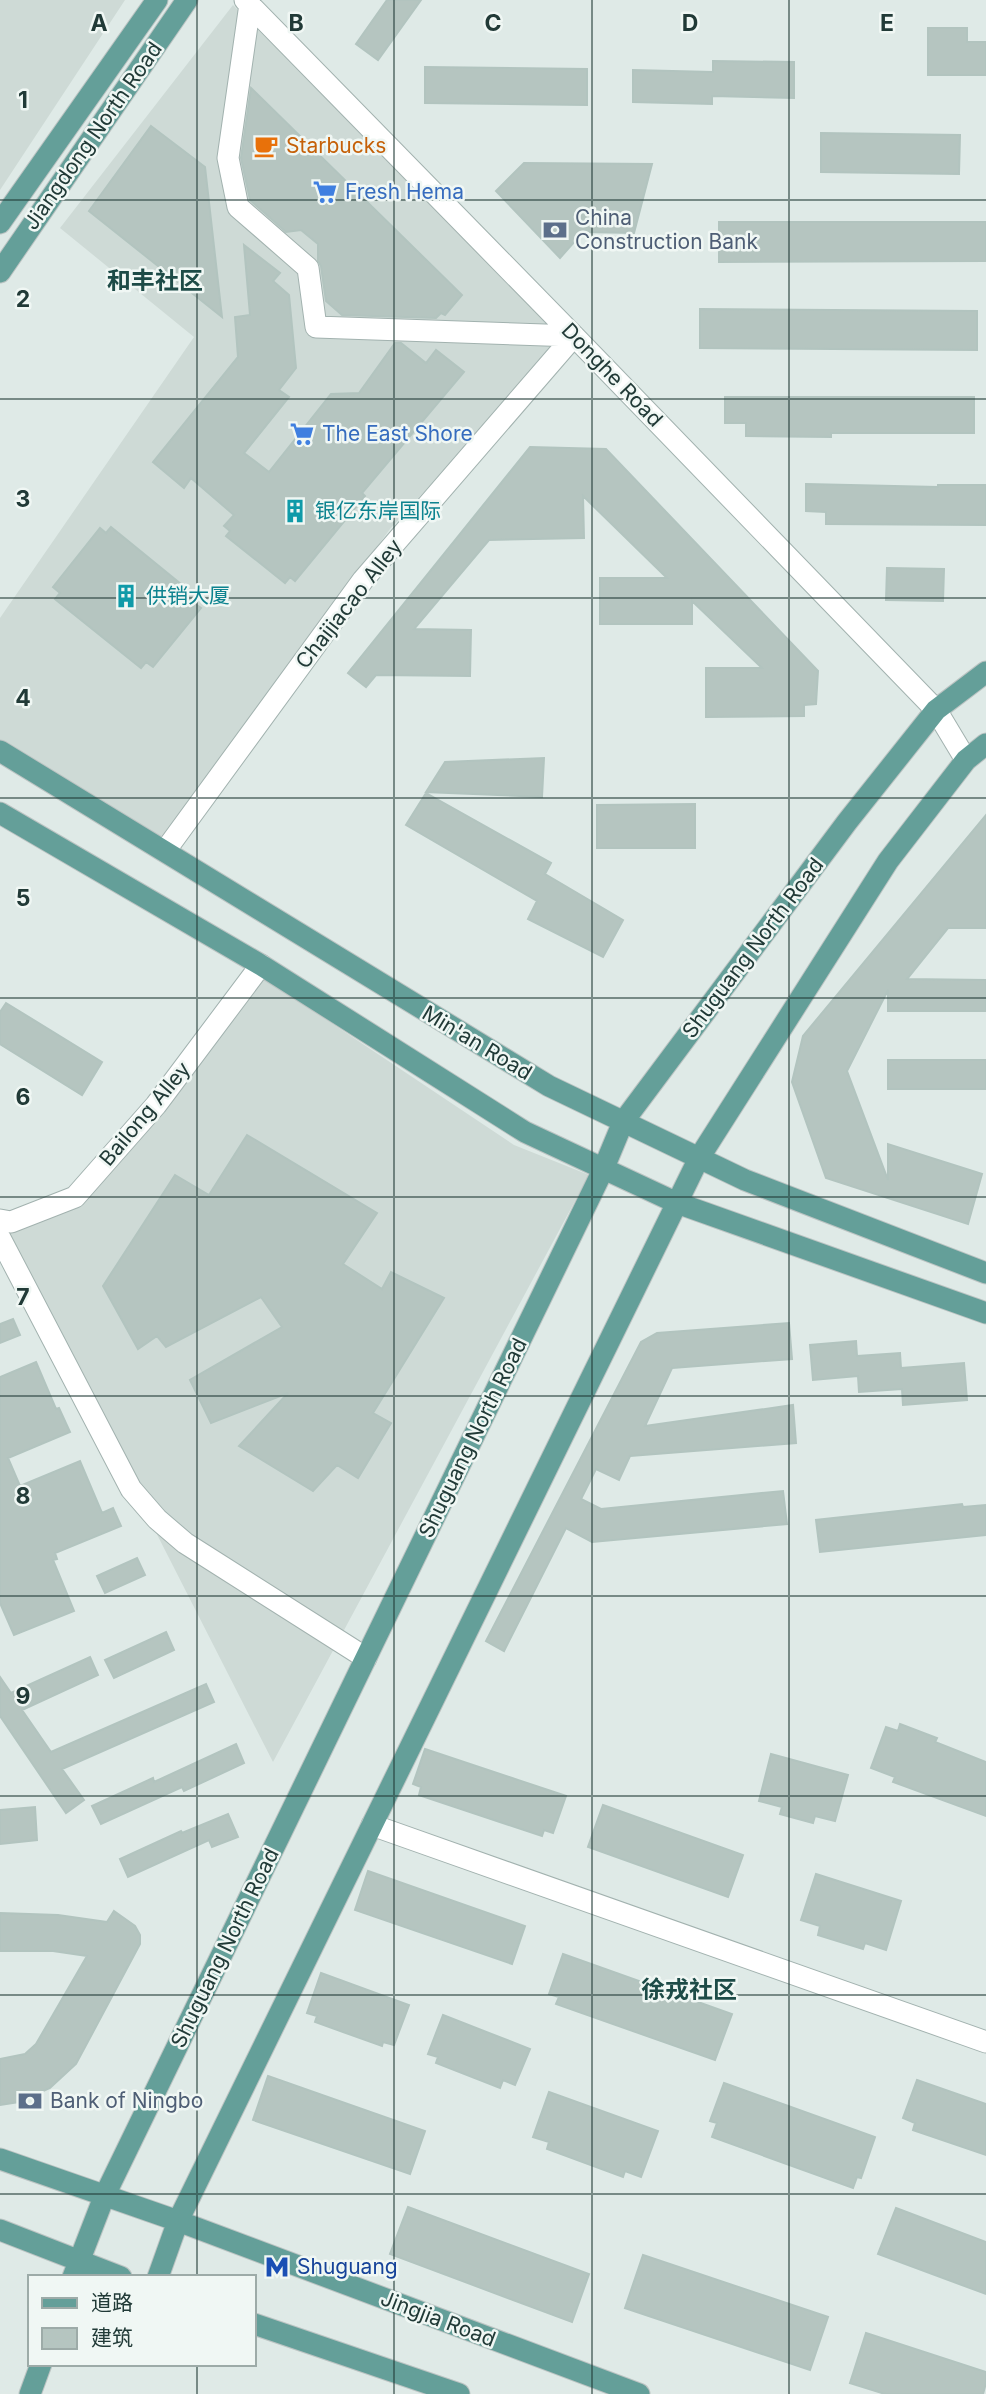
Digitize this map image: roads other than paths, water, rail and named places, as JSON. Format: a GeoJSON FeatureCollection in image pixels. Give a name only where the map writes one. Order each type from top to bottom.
{"type":"FeatureCollection","features":[{"type":"Feature","properties":{"kind":"main road","name":"Jiangdong North Road"},"geometry":{"type":"LineString","coordinates":[[0,223],[157,0]]}},
{"type":"Feature","properties":{"kind":"main road","name":"Jiangdong North Road"},"geometry":{"type":"LineString","coordinates":[[0,272],[187,0]]}},
{"type":"Feature","properties":{"kind":"main road","name":"Shuguang North Road"},"geometry":{"type":"LineString","coordinates":[[76,2269],[104,2197],[603,1170],[623,1122],[846,822],[936,710],[986,672]]}},
{"type":"Feature","properties":{"kind":"main road"},"geometry":{"type":"LineString","coordinates":[[159,2275],[178,2221],[699,1158],[888,861],[966,760],[986,744]]}},
{"type":"Feature","properties":{"kind":"main road","name":"Min'an Road"},"geometry":{"type":"LineString","coordinates":[[0,751],[549,1086],[745,1181],[986,1273]]}},
{"type":"Feature","properties":{"kind":"main road"},"geometry":{"type":"LineString","coordinates":[[0,813],[261,965],[525,1132],[677,1203],[986,1313]]}},
{"type":"Feature","properties":{"kind":"main road","name":"Jingjia Road"},"geometry":{"type":"LineString","coordinates":[[0,2159],[178,2221],[639,2394]]}},
{"type":"Feature","properties":{"kind":"main road"},"geometry":{"type":"LineString","coordinates":[[0,2230],[76,2269],[110,2275]]}},
{"type":"Feature","properties":{"kind":"main road"},"geometry":{"type":"LineString","coordinates":[[256,2325],[459,2394]]}},
{"type":"Feature","properties":{"kind":"main road"},"geometry":{"type":"LineString","coordinates":[[30,2394],[40,2366]]}},
{"type":"Feature","properties":{"kind":"street","name":"Donghe Road"},"geometry":{"type":"LineString","coordinates":[[247,2],[936,710],[966,760]]}},
{"type":"Feature","properties":{"kind":"street"},"geometry":{"type":"LineString","coordinates":[[247,2],[228,158],[239,207],[308,268],[316,327],[574,336]]}},
{"type":"Feature","properties":{"kind":"street","name":"Chaijiacao Alley"},"geometry":{"type":"LineString","coordinates":[[165,851],[363,580],[574,336]]}},
{"type":"Feature","properties":{"kind":"street","name":"Bailong Alley"},"geometry":{"type":"LineString","coordinates":[[0,1220],[11,1223],[75,1197],[156,1105],[261,965]]}},
{"type":"Feature","properties":{"kind":"street"},"geometry":{"type":"LineString","coordinates":[[0,1238],[131,1489],[157,1519],[185,1543],[366,1658]]}},
{"type":"Feature","properties":{"kind":"street"},"geometry":{"type":"LineString","coordinates":[[372,1825],[986,2042]]}},
{"type":"Feature","properties":{"kind":"place","name":"Starbucks"},"geometry":{"type":"Point","coordinates":[266,146]}},
{"type":"Feature","properties":{"kind":"place","name":"Fresh Hema"},"geometry":{"type":"Point","coordinates":[325,192]}},
{"type":"Feature","properties":{"kind":"place","name":"China Construction Bank"},"geometry":{"type":"Point","coordinates":[555,230]}},
{"type":"Feature","properties":{"kind":"place","name":"The East Shore"},"geometry":{"type":"Point","coordinates":[302,434]}},
{"type":"Feature","properties":{"kind":"place","name":"银亿东岸国际"},"geometry":{"type":"Point","coordinates":[295,511]}},
{"type":"Feature","properties":{"kind":"place","name":"供销大厦"},"geometry":{"type":"Point","coordinates":[126,596]}},
{"type":"Feature","properties":{"kind":"place","name":"Bank of Ningbo"},"geometry":{"type":"Point","coordinates":[30,2101]}},
{"type":"Feature","properties":{"kind":"place","name":"Shuguang"},"geometry":{"type":"Point","coordinates":[277,2267]}},
{"type":"Feature","properties":{"kind":"district","name":"和丰社区"},"geometry":{"type":"Point","coordinates":[155,281]}},
{"type":"Feature","properties":{"kind":"district","name":"徐戎社区"},"geometry":{"type":"Point","coordinates":[689,1990]}}]}
